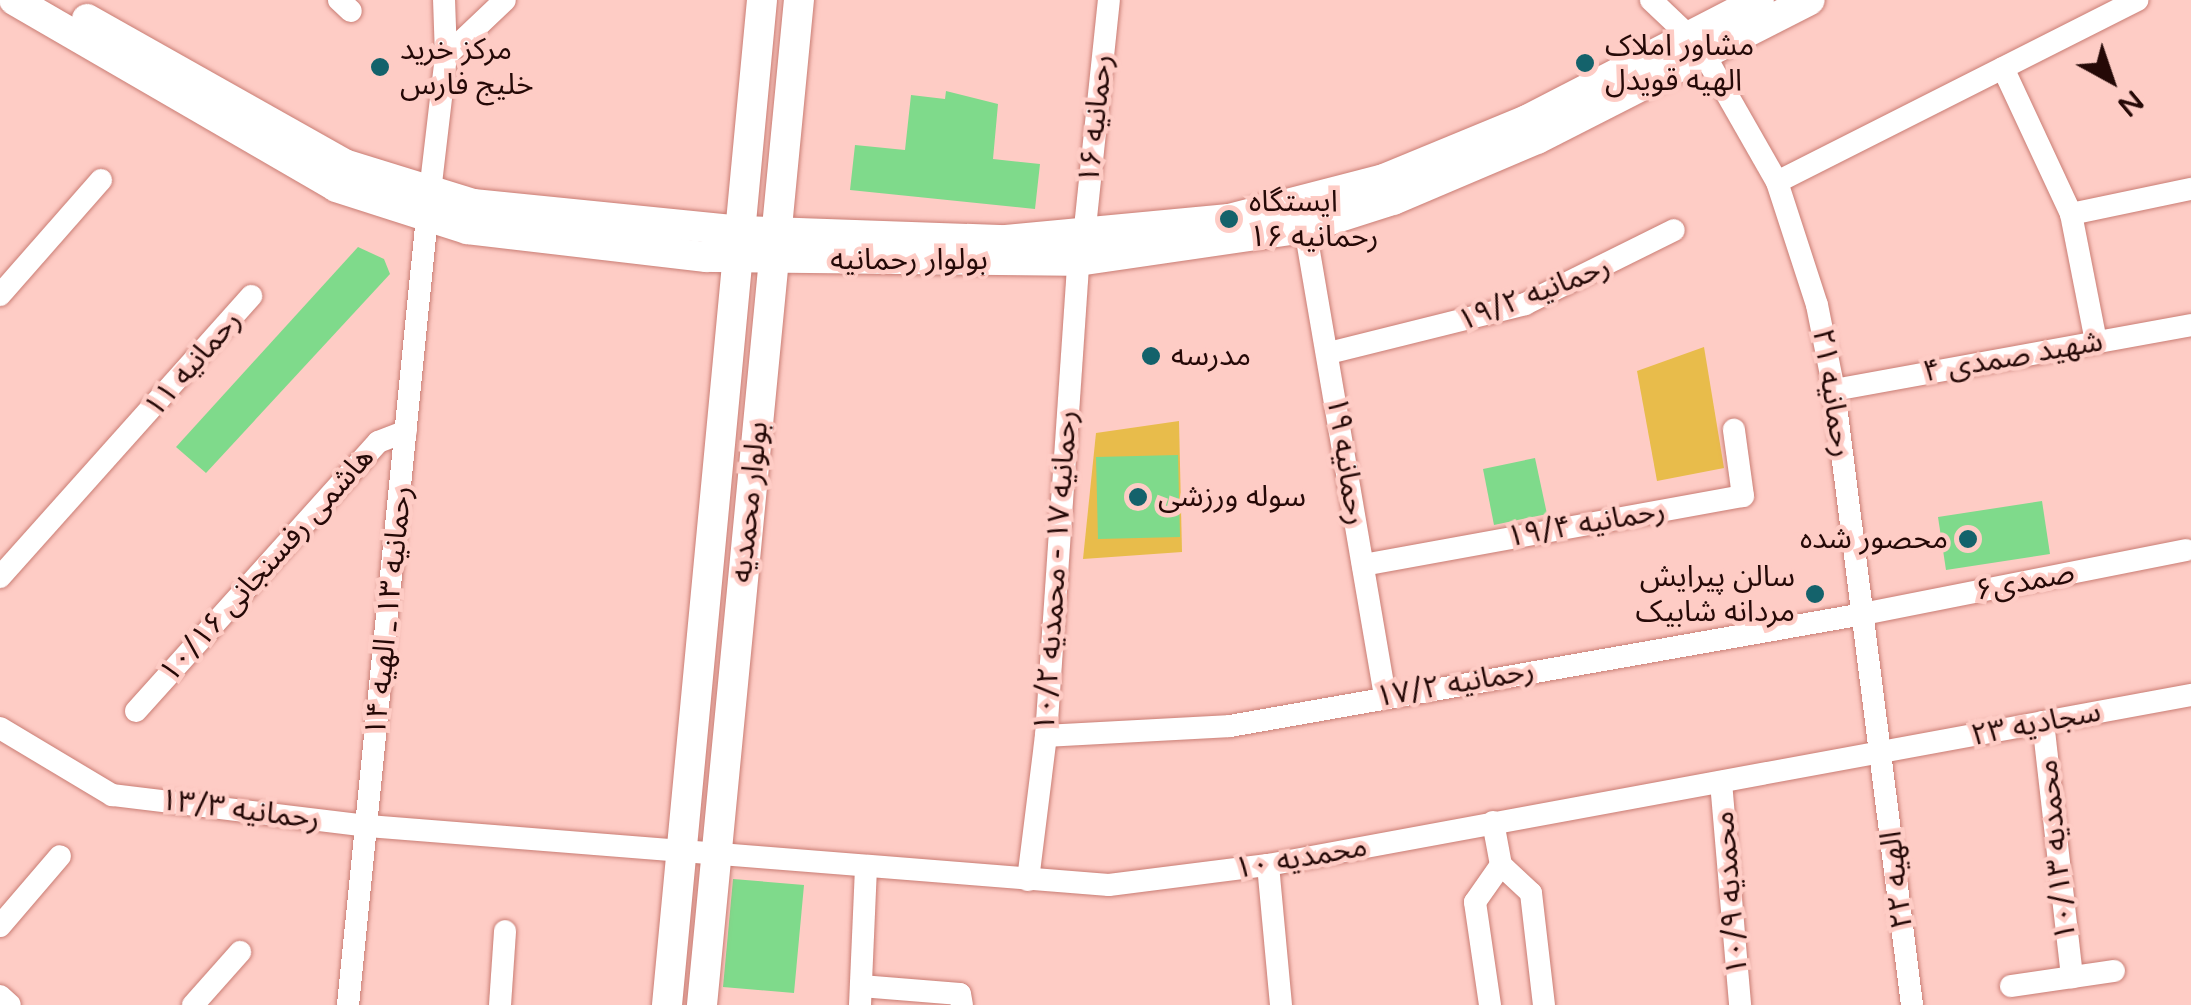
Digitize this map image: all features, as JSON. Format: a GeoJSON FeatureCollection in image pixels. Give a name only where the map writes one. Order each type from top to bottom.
{"type":"FeatureCollection","features":[{"type":"Feature","properties":{"kind":"main road","name":"بولوار رحمانیه"},"geometry":{"type":"LineString","coordinates":[[14,0],[336,186],[428,204],[571,218],[740,244],[1081,249],[1305,228],[1392,200],[1537,139],[1696,45],[1760,0]]}},
{"type":"Feature","properties":{"kind":"main road","name":"بولوار رحمانیه"},"geometry":{"type":"LineString","coordinates":[[54,0],[344,164],[428,204]]}},
{"type":"Feature","properties":{"kind":"main road","name":"بولوار محمدیه"},"geometry":{"type":"LineString","coordinates":[[668,1005],[678,851],[762,0]]}},
{"type":"Feature","properties":{"kind":"main road","name":"بولوار محمدیه"},"geometry":{"type":"LineString","coordinates":[[702,1005],[799,0]]}},
{"type":"Feature","properties":{"kind":"main road","name":"بولوار رحمانیه"},"geometry":{"type":"LineString","coordinates":[[1081,249],[1229,219],[1384,180],[1810,0]]}},
{"type":"Feature","properties":{"kind":"street","name":"رحمانیه ۱۳ ـ الهیه ۱۴"},"geometry":{"type":"LineString","coordinates":[[348,1005],[446,56],[444,0]]}},
{"type":"Feature","properties":{"kind":"street"},"geometry":{"type":"LineString","coordinates":[[446,56],[505,0]]}},
{"type":"Feature","properties":{"kind":"street","name":"رحمانیه ۱۶"},"geometry":{"type":"LineString","coordinates":[[1081,249],[1109,0]]}},
{"type":"Feature","properties":{"kind":"street","name":"رحمانیه ۲۱"},"geometry":{"type":"LineString","coordinates":[[1652,0],[1696,45],[1777,182],[1817,305],[1834,390],[1882,756]]}},
{"type":"Feature","properties":{"kind":"street"},"geometry":{"type":"LineString","coordinates":[[1777,182],[2138,0]]}},
{"type":"Feature","properties":{"kind":"street"},"geometry":{"type":"LineString","coordinates":[[2003,68],[2071,214],[2096,342]]}},
{"type":"Feature","properties":{"kind":"street"},"geometry":{"type":"LineString","coordinates":[[0,295],[101,180]]}},
{"type":"Feature","properties":{"kind":"street"},"geometry":{"type":"LineString","coordinates":[[2071,214],[2191,189]]}},
{"type":"Feature","properties":{"kind":"street","name":"رحمانیه ۱۹"},"geometry":{"type":"LineString","coordinates":[[1305,228],[1385,696]]}},
{"type":"Feature","properties":{"kind":"street","name":"رحمانیه ۱۹/۲"},"geometry":{"type":"LineString","coordinates":[[1328,353],[1526,304],[1674,230]]}},
{"type":"Feature","properties":{"kind":"street","name":"رحمانیه ۱۷ - محمدیه ۱۰/۲"},"geometry":{"type":"LineString","coordinates":[[1028,880],[1046,736],[1081,249]]}},
{"type":"Feature","properties":{"kind":"street","name":"رحمانیه ۱۱"},"geometry":{"type":"LineString","coordinates":[[0,578],[135,432],[251,296]]}},
{"type":"Feature","properties":{"kind":"street","name":"شهید صمدی ۴"},"geometry":{"type":"LineString","coordinates":[[1834,390],[2191,325]]}},
{"type":"Feature","properties":{"kind":"street","name":"رحمانیه ۱۹/۴"},"geometry":{"type":"LineString","coordinates":[[1363,564],[1743,496],[1734,430]]}},
{"type":"Feature","properties":{"kind":"street","name":"هاشمی رفسنجانی ۱۰/۱۶"},"geometry":{"type":"LineString","coordinates":[[136,711],[378,442],[406,431]]}},
{"type":"Feature","properties":{"kind":"street","name":"صمدی۶"},"geometry":{"type":"LineString","coordinates":[[1863,614],[2186,550]]}},
{"type":"Feature","properties":{"kind":"street","name":"رحمانیه ۱۷/۲"},"geometry":{"type":"LineString","coordinates":[[1046,736],[1230,726],[1863,614]]}},
{"type":"Feature","properties":{"kind":"street","name":"سجادیه ۲۳"},"geometry":{"type":"LineString","coordinates":[[1882,756],[2191,695]]}},
{"type":"Feature","properties":{"kind":"street","name":"محمدیه ۱۰/۱۳"},"geometry":{"type":"LineString","coordinates":[[2043,722],[2072,978]]}},
{"type":"Feature","properties":{"kind":"street","name":"رحمانیه ۱۳/۳"},"geometry":{"type":"LineString","coordinates":[[5,744],[112,795],[368,826],[678,851]]}},
{"type":"Feature","properties":{"kind":"street","name":"محمدیه ۱۰"},"geometry":{"type":"LineString","coordinates":[[678,851],[866,870],[1109,884],[1268,865],[1493,822],[1882,756]]}},
{"type":"Feature","properties":{"kind":"street","name":"الهیه ۲۲"},"geometry":{"type":"LineString","coordinates":[[1882,756],[1912,1005]]}},
{"type":"Feature","properties":{"kind":"street","name":"محمدیه ۱۰/۹"},"geometry":{"type":"LineString","coordinates":[[1722,782],[1740,1005]]}},
{"type":"Feature","properties":{"kind":"street"},"geometry":{"type":"LineString","coordinates":[[1493,822],[1501,865],[1531,893],[1544,1005]]}},
{"type":"Feature","properties":{"kind":"street"},"geometry":{"type":"LineString","coordinates":[[0,926],[60,856]]}},
{"type":"Feature","properties":{"kind":"street"},"geometry":{"type":"LineString","coordinates":[[1268,865],[1281,1005]]}},
{"type":"Feature","properties":{"kind":"street"},"geometry":{"type":"LineString","coordinates":[[1490,1005],[1475,902],[1501,865]]}},
{"type":"Feature","properties":{"kind":"street"},"geometry":{"type":"LineString","coordinates":[[866,870],[860,996],[960,994],[962,1005]]}},
{"type":"Feature","properties":{"kind":"street"},"geometry":{"type":"LineString","coordinates":[[500,1005],[505,931]]}},
{"type":"Feature","properties":{"kind":"street"},"geometry":{"type":"LineString","coordinates":[[193,1005],[240,952]]}},
{"type":"Feature","properties":{"kind":"street"},"geometry":{"type":"LineString","coordinates":[[2011,986],[2114,972]]}},
{"type":"Feature","properties":{"kind":"street"},"geometry":{"type":"LineString","coordinates":[[0,996],[10,1005]]}},
{"type":"Feature","properties":{"kind":"shaded area"},"geometry":{"type":"Polygon","coordinates":[[[1704,347],[1724,468],[1657,481],[1637,371],[1704,347]]]}},
{"type":"Feature","properties":{"kind":"shaded area"},"geometry":{"type":"Polygon","coordinates":[[[1179,421],[1182,552],[1083,559],[1096,433],[1179,421]]]}},
{"type":"Feature","properties":{"kind":"building"},"geometry":{"type":"Polygon","coordinates":[[[946,91],[998,104],[993,159],[1040,164],[1035,209],[850,190],[855,145],[905,150],[911,95],[945,99],[946,91]]]}},
{"type":"Feature","properties":{"kind":"building"},"geometry":{"type":"Polygon","coordinates":[[[358,247],[384,259],[390,274],[206,473],[176,447],[358,247]]]}},
{"type":"Feature","properties":{"kind":"building","name":"سوله ورزشی"},"geometry":{"type":"Polygon","coordinates":[[[1178,455],[1180,537],[1098,539],[1096,457],[1178,455]]]}},
{"type":"Feature","properties":{"kind":"building"},"geometry":{"type":"Polygon","coordinates":[[[1535,458],[1547,514],[1494,525],[1483,469],[1535,458]]]}},
{"type":"Feature","properties":{"kind":"building"},"geometry":{"type":"Polygon","coordinates":[[[2042,501],[2050,554],[1946,570],[1938,517],[2042,501]]]}},
{"type":"Feature","properties":{"kind":"building"},"geometry":{"type":"Polygon","coordinates":[[[733,879],[804,885],[794,993],[723,987],[733,879]]]}},
{"type":"Feature","properties":{"kind":"place","name":"مشاور املاک الهیه قویدل"},"geometry":{"type":"Point","coordinates":[1585,63]}},
{"type":"Feature","properties":{"kind":"place","name":"مرکز خرید خلیج فارس"},"geometry":{"type":"Point","coordinates":[380,67]}},
{"type":"Feature","properties":{"kind":"place","name":"ایستگاه رحمانیه ۱۶"},"geometry":{"type":"Point","coordinates":[1229,219]}},
{"type":"Feature","properties":{"kind":"place","name":"مدرسه"},"geometry":{"type":"Point","coordinates":[1151,356]}},
{"type":"Feature","properties":{"kind":"place","name":"سوله ورزشی"},"geometry":{"type":"Point","coordinates":[1138,497]}},
{"type":"Feature","properties":{"kind":"place","name":"محصور شده"},"geometry":{"type":"Point","coordinates":[1968,539]}},
{"type":"Feature","properties":{"kind":"place","name":"سالن پیرایش مردانه شابیک"},"geometry":{"type":"Point","coordinates":[1815,594]}}]}
